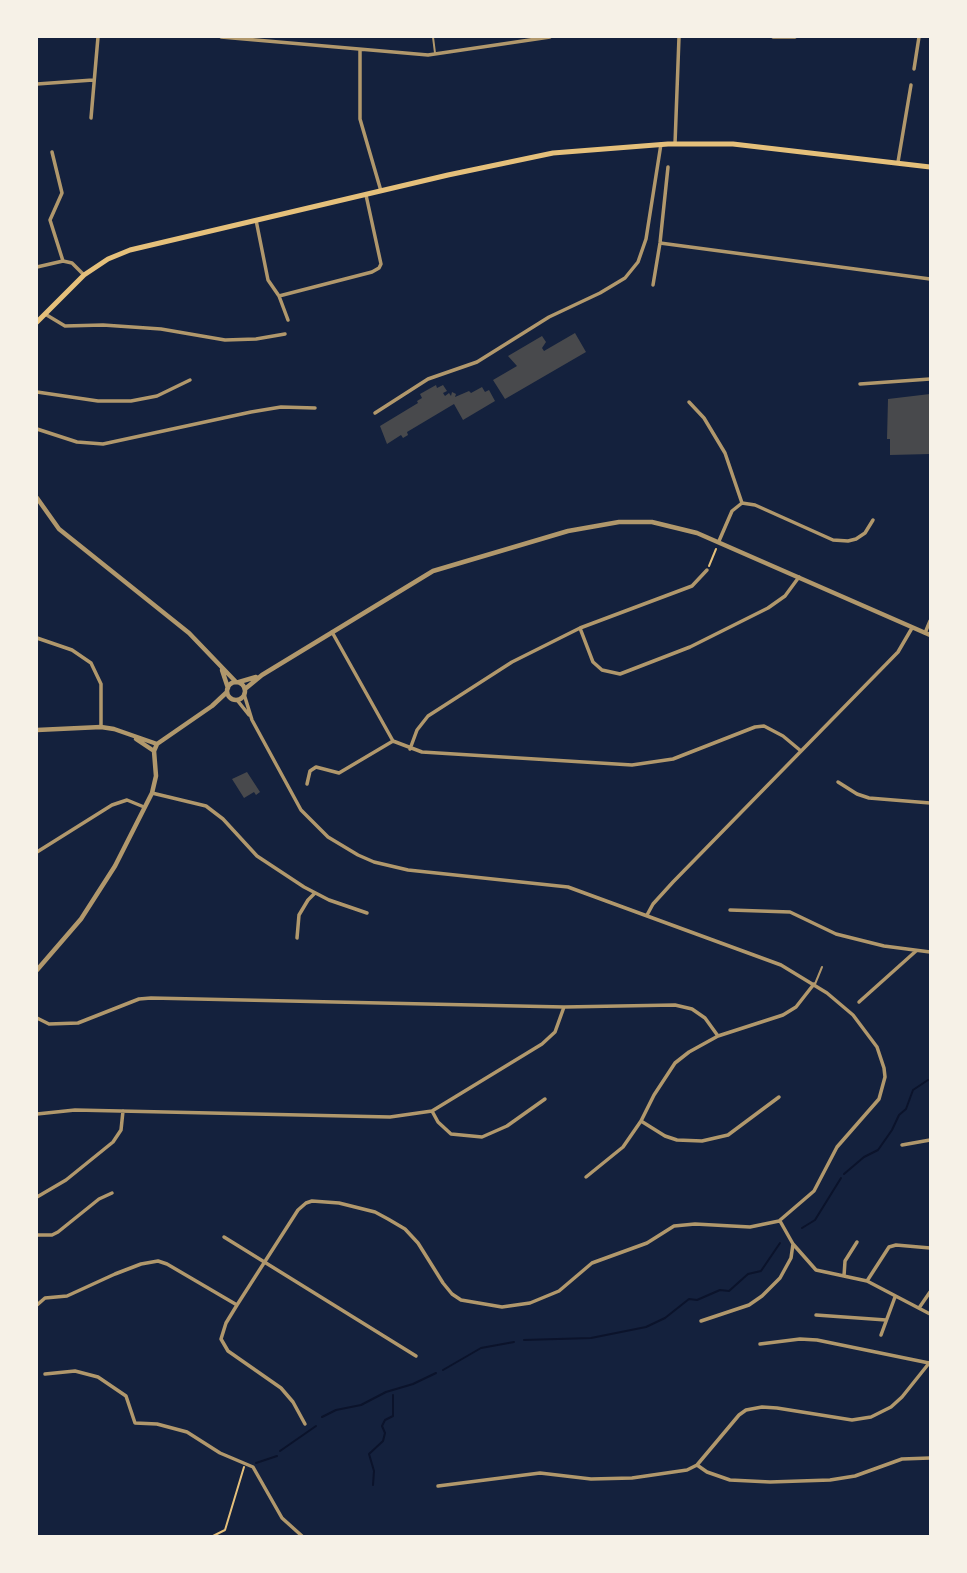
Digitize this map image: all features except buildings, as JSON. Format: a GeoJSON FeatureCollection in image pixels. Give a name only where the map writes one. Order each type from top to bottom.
{"type":"FeatureCollection","features":[{"type":"Feature","properties":{"kind":"main road"},"geometry":{"type":"LineString","coordinates":[[37,322],[84,275],[101,263],[130,250],[553,153],[661,144],[766,147],[930,167]]}},
{"type":"Feature","properties":{"kind":"street"},"geometry":{"type":"LineString","coordinates":[[91,118],[98,37]]}},
{"type":"Feature","properties":{"kind":"street"},"geometry":{"type":"LineString","coordinates":[[221,37],[435,54],[550,37]]}},
{"type":"Feature","properties":{"kind":"street"},"geometry":{"type":"LineString","coordinates":[[675,144],[678,37]]}},
{"type":"Feature","properties":{"kind":"street"},"geometry":{"type":"LineString","coordinates":[[773,37],[793,37]]}},
{"type":"Feature","properties":{"kind":"street"},"geometry":{"type":"LineString","coordinates":[[914,69],[919,37]]}},
{"type":"Feature","properties":{"kind":"street"},"geometry":{"type":"LineString","coordinates":[[360,50],[360,119],[381,191]]}},
{"type":"Feature","properties":{"kind":"street"},"geometry":{"type":"LineString","coordinates":[[37,84],[93,80]]}},
{"type":"Feature","properties":{"kind":"street"},"geometry":{"type":"LineString","coordinates":[[898,163],[911,85]]}},
{"type":"Feature","properties":{"kind":"street"},"geometry":{"type":"LineString","coordinates":[[375,412],[428,379],[477,362],[538,323],[625,278],[638,262],[646,239],[661,144]]}},
{"type":"Feature","properties":{"kind":"street"},"geometry":{"type":"LineString","coordinates":[[52,152],[62,193],[50,220],[63,261]]}},
{"type":"Feature","properties":{"kind":"street"},"geometry":{"type":"LineString","coordinates":[[653,285],[668,167]]}},
{"type":"Feature","properties":{"kind":"street"},"geometry":{"type":"LineString","coordinates":[[279,296],[379,268],[381,264],[366,195]]}},
{"type":"Feature","properties":{"kind":"street"},"geometry":{"type":"LineString","coordinates":[[256,220],[268,280],[279,296],[288,320]]}},
{"type":"Feature","properties":{"kind":"street"},"geometry":{"type":"LineString","coordinates":[[660,243],[930,279]]}},
{"type":"Feature","properties":{"kind":"street"},"geometry":{"type":"LineString","coordinates":[[37,267],[63,261],[72,263],[84,275]]}},
{"type":"Feature","properties":{"kind":"street"},"geometry":{"type":"LineString","coordinates":[[45,314],[65,326],[103,325],[161,329],[234,340],[285,334]]}},
{"type":"Feature","properties":{"kind":"street"},"geometry":{"type":"LineString","coordinates":[[860,384],[930,379]]}},
{"type":"Feature","properties":{"kind":"street"},"geometry":{"type":"LineString","coordinates":[[37,392],[98,401],[131,401],[157,396],[190,380]]}},
{"type":"Feature","properties":{"kind":"street"},"geometry":{"type":"LineString","coordinates":[[689,402],[704,418],[722,447],[742,503]]}},
{"type":"Feature","properties":{"kind":"street"},"geometry":{"type":"LineString","coordinates":[[37,429],[77,442],[103,444],[271,409],[315,408]]}},
{"type":"Feature","properties":{"kind":"street"},"geometry":{"type":"LineString","coordinates":[[37,498],[59,529],[178,623],[238,682],[245,692],[252,720]]}},
{"type":"Feature","properties":{"kind":"street"},"geometry":{"type":"LineString","coordinates":[[719,541],[732,511],[742,503],[755,505],[833,540],[856,539],[865,533],[873,520]]}},
{"type":"Feature","properties":{"kind":"street"},"geometry":{"type":"LineString","coordinates":[[237,700],[261,676],[433,571],[587,526],[619,522],[652,522],[719,541],[928,634],[930,621]]}},
{"type":"Feature","properties":{"kind":"street"},"geometry":{"type":"LineString","coordinates":[[410,749],[420,724],[439,708],[512,662],[580,628],[692,586],[707,570]]}},
{"type":"Feature","properties":{"kind":"street"},"geometry":{"type":"LineString","coordinates":[[580,628],[593,662],[602,670],[620,674],[690,646],[768,608],[785,596],[799,577]]}},
{"type":"Feature","properties":{"kind":"street"},"geometry":{"type":"LineString","coordinates":[[647,915],[667,889],[898,652],[912,628]]}},
{"type":"Feature","properties":{"kind":"street"},"geometry":{"type":"LineString","coordinates":[[332,632],[393,741],[410,749],[441,755],[632,765],[673,758],[764,726],[783,736],[801,751]]}},
{"type":"Feature","properties":{"kind":"street"},"geometry":{"type":"LineString","coordinates":[[37,638],[72,650],[91,663],[101,684],[101,727]]}},
{"type":"Feature","properties":{"kind":"street"},"geometry":{"type":"LineString","coordinates":[[218,663],[231,698]]}},
{"type":"Feature","properties":{"kind":"street"},"geometry":{"type":"LineString","coordinates":[[212,706],[238,682],[261,676]]}},
{"type":"Feature","properties":{"kind":"street"},"geometry":{"type":"LineString","coordinates":[[37,971],[94,899],[114,866],[152,793],[156,776],[154,751],[157,744],[212,706],[231,698],[237,700],[252,720],[302,810],[328,837],[358,855],[374,862],[408,870],[568,887],[781,965],[840,1003],[864,1028],[882,1057],[885,1077],[879,1099],[837,1147],[814,1191],[779,1221],[750,1227],[695,1224],[674,1226],[647,1243],[592,1263],[559,1291],[544,1298],[510,1306],[488,1306],[461,1300],[443,1283],[427,1256],[405,1229],[375,1212],[339,1203],[306,1203],[298,1210],[222,1332],[223,1344],[228,1351],[281,1388],[293,1402],[305,1424]]}},
{"type":"Feature","properties":{"kind":"street"},"geometry":{"type":"LineString","coordinates":[[37,730],[101,727],[157,744]]}},
{"type":"Feature","properties":{"kind":"street"},"geometry":{"type":"LineString","coordinates":[[132,736],[154,751]]}},
{"type":"Feature","properties":{"kind":"street"},"geometry":{"type":"LineString","coordinates":[[307,784],[310,771],[316,767],[339,773],[393,741]]}},
{"type":"Feature","properties":{"kind":"street"},"geometry":{"type":"LineString","coordinates":[[838,782],[869,798],[930,803]]}},
{"type":"Feature","properties":{"kind":"street"},"geometry":{"type":"LineString","coordinates":[[152,793],[187,801],[215,812],[257,856],[314,894],[367,913]]}},
{"type":"Feature","properties":{"kind":"street"},"geometry":{"type":"LineString","coordinates":[[37,852],[121,801],[131,801],[144,807]]}},
{"type":"Feature","properties":{"kind":"street"},"geometry":{"type":"LineString","coordinates":[[296,938],[299,915],[307,900],[314,894]]}},
{"type":"Feature","properties":{"kind":"street"},"geometry":{"type":"LineString","coordinates":[[730,910],[790,912],[836,934],[930,952]]}},
{"type":"Feature","properties":{"kind":"street"},"geometry":{"type":"LineString","coordinates":[[859,1002],[916,951]]}},
{"type":"Feature","properties":{"kind":"street"},"geometry":{"type":"LineString","coordinates":[[586,1177],[623,1147],[642,1121],[654,1095],[676,1063],[689,1052],[718,1036],[783,1015],[796,1007],[814,984]]}},
{"type":"Feature","properties":{"kind":"street"},"geometry":{"type":"LineString","coordinates":[[37,1018],[49,1024],[78,1023],[139,999],[151,998],[564,1007],[675,1005],[692,1009],[705,1018],[718,1036]]}},
{"type":"Feature","properties":{"kind":"street"},"geometry":{"type":"LineString","coordinates":[[37,1114],[75,1110],[390,1117],[432,1111],[542,1044],[555,1032],[564,1007]]}},
{"type":"Feature","properties":{"kind":"street"},"geometry":{"type":"LineString","coordinates":[[642,1121],[665,1136],[677,1140],[702,1141],[728,1135],[779,1097]]}},
{"type":"Feature","properties":{"kind":"street"},"geometry":{"type":"LineString","coordinates":[[432,1111],[438,1122],[451,1133],[482,1137],[507,1126],[545,1099]]}},
{"type":"Feature","properties":{"kind":"street"},"geometry":{"type":"LineString","coordinates":[[37,1197],[66,1180],[86,1161],[113,1142],[121,1130],[123,1111]]}},
{"type":"Feature","properties":{"kind":"street"},"geometry":{"type":"LineString","coordinates":[[902,1144],[930,1140]]}},
{"type":"Feature","properties":{"kind":"street"},"geometry":{"type":"LineString","coordinates":[[37,1235],[52,1235],[58,1232],[99,1199],[112,1193]]}},
{"type":"Feature","properties":{"kind":"street"},"geometry":{"type":"LineString","coordinates":[[779,1221],[793,1244],[816,1270],[867,1281],[930,1314]]}},
{"type":"Feature","properties":{"kind":"street"},"geometry":{"type":"LineString","coordinates":[[224,1237],[416,1356]]}},
{"type":"Feature","properties":{"kind":"street"},"geometry":{"type":"LineString","coordinates":[[844,1276],[845,1261],[857,1242]]}},
{"type":"Feature","properties":{"kind":"street"},"geometry":{"type":"LineString","coordinates":[[701,1321],[749,1305],[762,1296],[785,1270],[793,1252],[793,1244]]}},
{"type":"Feature","properties":{"kind":"street"},"geometry":{"type":"LineString","coordinates":[[867,1281],[889,1247],[896,1245],[930,1248]]}},
{"type":"Feature","properties":{"kind":"street"},"geometry":{"type":"LineString","coordinates":[[37,1306],[45,1298],[67,1296],[115,1273],[141,1264],[158,1262],[167,1264],[236,1306]]}},
{"type":"Feature","properties":{"kind":"street"},"geometry":{"type":"LineString","coordinates":[[919,1308],[930,1292]]}},
{"type":"Feature","properties":{"kind":"street"},"geometry":{"type":"LineString","coordinates":[[881,1335],[895,1297]]}},
{"type":"Feature","properties":{"kind":"street"},"geometry":{"type":"LineString","coordinates":[[816,1315],[886,1320]]}},
{"type":"Feature","properties":{"kind":"street"},"geometry":{"type":"LineString","coordinates":[[760,1344],[800,1339],[817,1340],[930,1363]]}},
{"type":"Feature","properties":{"kind":"street"},"geometry":{"type":"LineString","coordinates":[[438,1486],[540,1474],[591,1479],[632,1478],[678,1472],[697,1465],[746,1410],[777,1408],[852,1420],[871,1417],[891,1407],[930,1363]]}},
{"type":"Feature","properties":{"kind":"street"},"geometry":{"type":"LineString","coordinates":[[45,1374],[75,1371],[98,1377],[126,1396],[135,1423],[157,1423],[187,1432],[220,1453],[246,1463],[259,1473],[282,1518],[302,1536]]}},
{"type":"Feature","properties":{"kind":"street"},"geometry":{"type":"LineString","coordinates":[[697,1465],[717,1477],[770,1482],[843,1478],[902,1459],[930,1458]]}},
{"type":"Feature","properties":{"kind":"lane"},"geometry":{"type":"LineString","coordinates":[[433,37],[435,54]]}},
{"type":"Feature","properties":{"kind":"lane"},"geometry":{"type":"LineString","coordinates":[[814,984],[822,967]]}},
{"type":"Feature","properties":{"kind":"path"},"geometry":{"type":"LineString","coordinates":[[707,570],[719,541]]}},
{"type":"Feature","properties":{"kind":"path"},"geometry":{"type":"LineString","coordinates":[[213,1536],[222,1534],[225,1530],[246,1463]]}},
{"type":"Feature","properties":{"kind":"waterway"},"geometry":{"type":"LineString","coordinates":[[844,1174],[864,1157],[878,1150],[899,1115],[906,1109],[913,1090],[928,1080]]}},
{"type":"Feature","properties":{"kind":"waterway"},"geometry":{"type":"LineString","coordinates":[[802,1228],[815,1220],[841,1178]]}},
{"type":"Feature","properties":{"kind":"waterway"},"geometry":{"type":"LineString","coordinates":[[524,1340],[591,1338],[646,1327],[665,1318],[689,1299],[697,1300],[720,1290],[729,1291],[748,1274],[761,1271],[780,1243]]}},
{"type":"Feature","properties":{"kind":"waterway"},"geometry":{"type":"LineString","coordinates":[[443,1370],[481,1348],[514,1342]]}},
{"type":"Feature","properties":{"kind":"waterway"},"geometry":{"type":"LineString","coordinates":[[322,1417],[336,1410],[361,1405],[386,1392],[413,1384],[436,1373]]}},
{"type":"Feature","properties":{"kind":"waterway"},"geometry":{"type":"LineString","coordinates":[[373,1485],[374,1471],[369,1454],[383,1441],[385,1433],[382,1426],[385,1420],[393,1416],[393,1395]]}},
{"type":"Feature","properties":{"kind":"waterway"},"geometry":{"type":"LineString","coordinates":[[280,1451],[316,1426]]}},
{"type":"Feature","properties":{"kind":"waterway"},"geometry":{"type":"LineString","coordinates":[[256,1463],[277,1456]]}}]}
